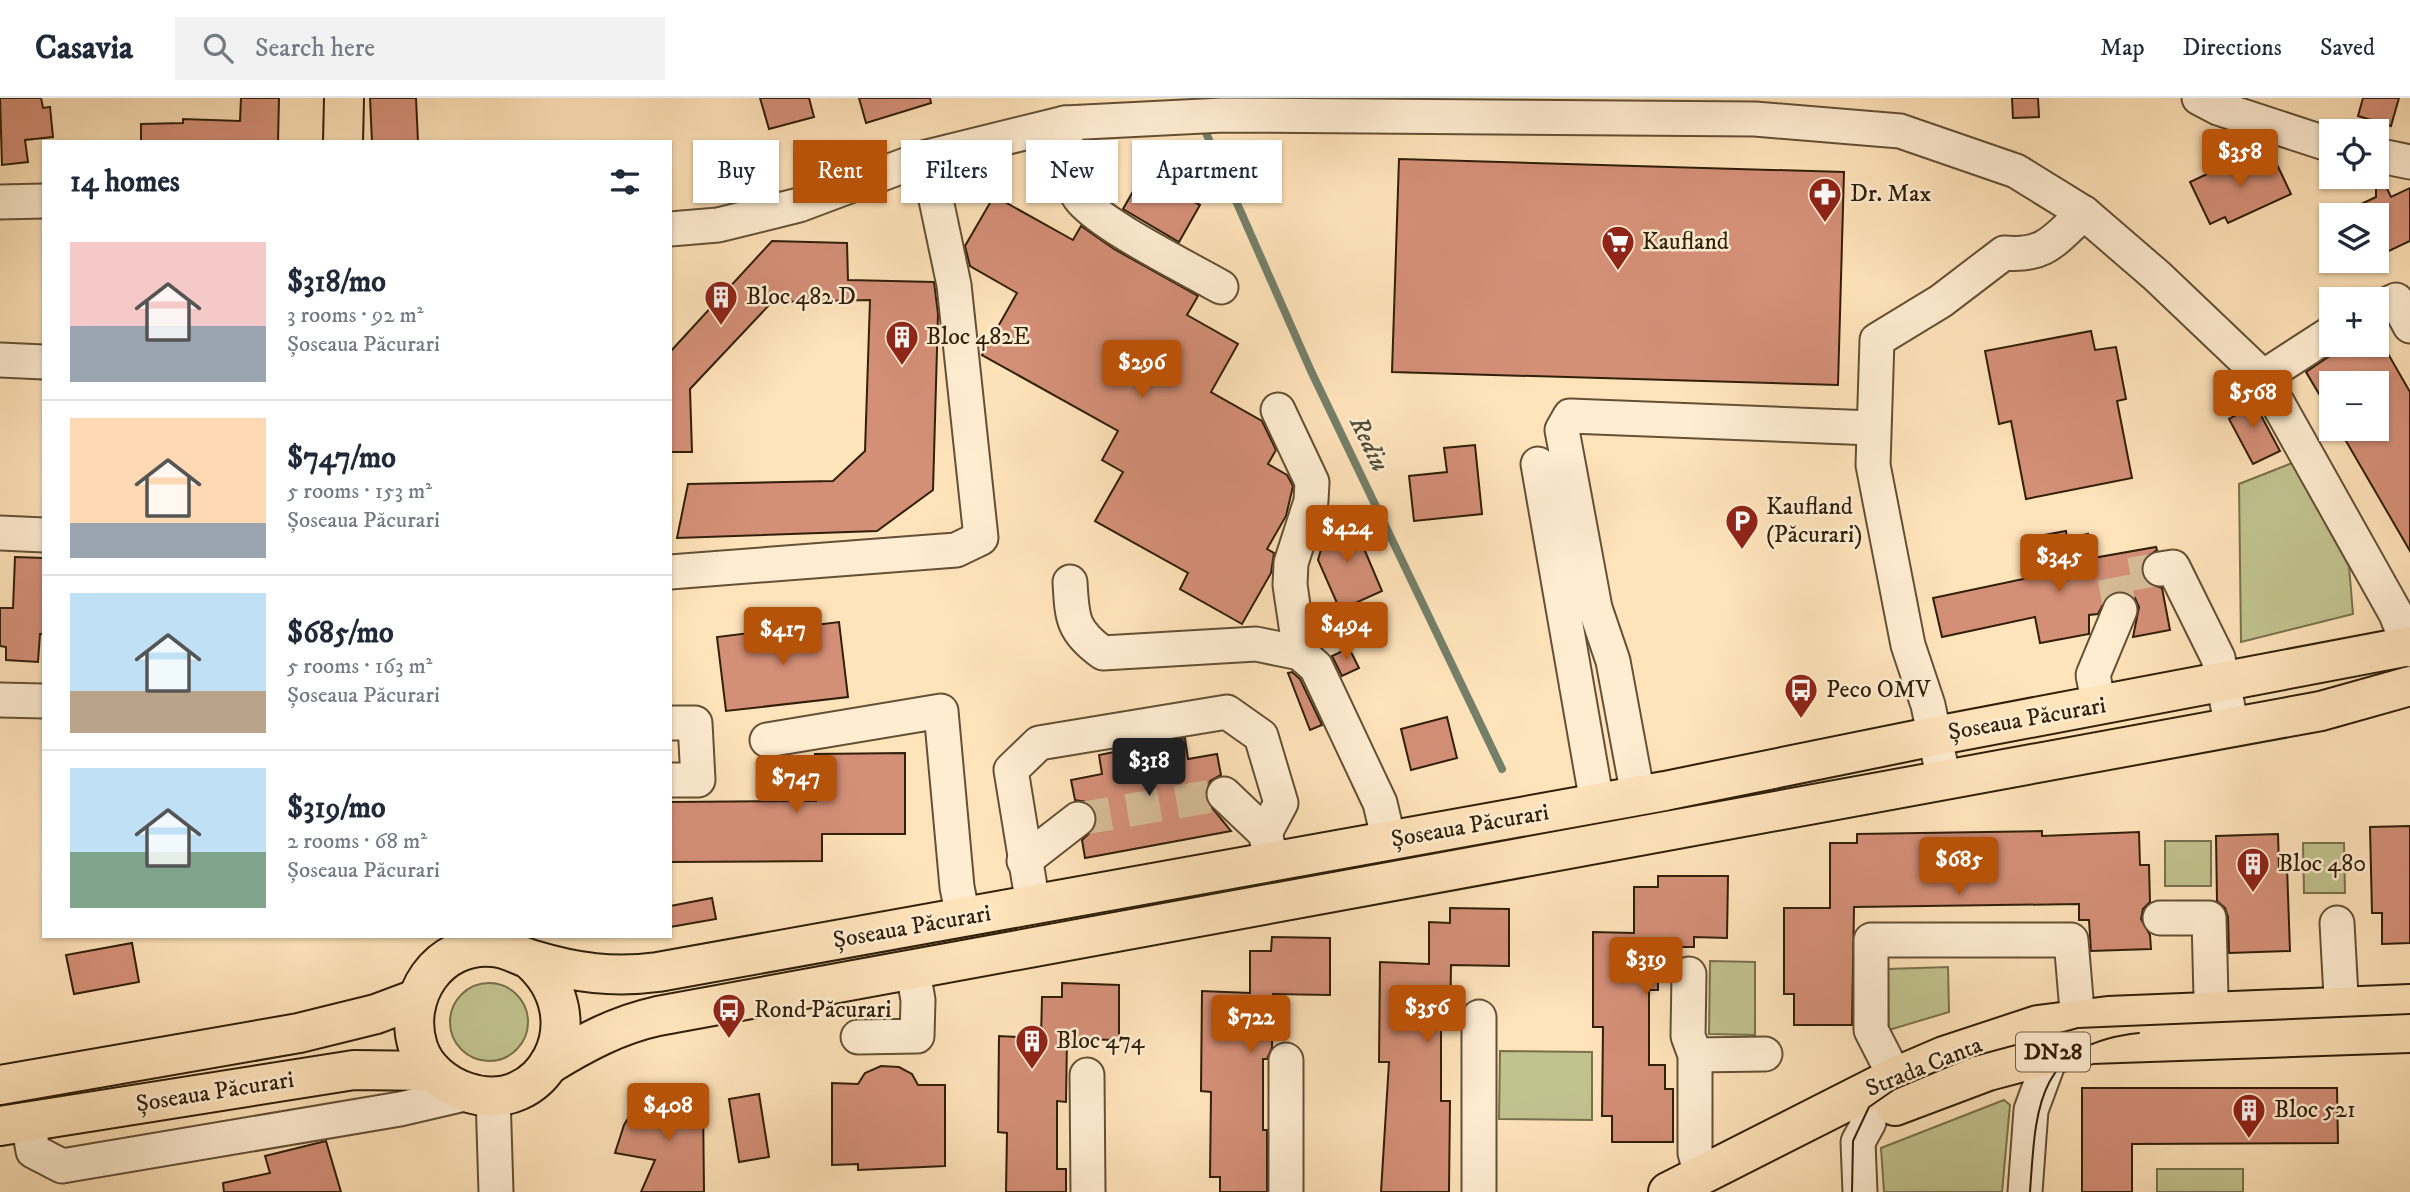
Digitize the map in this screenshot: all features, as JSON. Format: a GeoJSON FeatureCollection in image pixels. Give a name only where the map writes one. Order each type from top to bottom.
{"type":"FeatureCollection","features":[{"type":"Feature","properties":{"kind":"main road"},"geometry":{"type":"LineString","coordinates":[[343,140],[344,98]]}},
{"type":"Feature","properties":{"kind":"main road","name":"Șoseaua Păcurari"},"geometry":{"type":"LineString","coordinates":[[0,1085],[299,1033],[376,1014],[416,999],[437,966],[470,942],[511,950],[529,959],[580,973],[632,976],[1033,905],[1269,847],[1389,841],[2410,648]]}},
{"type":"Feature","properties":{"kind":"main road","name":"Șoseaua Păcurari"},"geometry":{"type":"LineString","coordinates":[[481,1094],[524,1086],[548,1065],[594,1038],[629,1023],[2321,711],[2410,685]]}},
{"type":"Feature","properties":{"kind":"main road","name":"Șoseaua Păcurari"},"geometry":{"type":"LineString","coordinates":[[529,959],[552,984],[562,1016],[561,1033],[548,1065]]}},
{"type":"Feature","properties":{"kind":"main road"},"geometry":{"type":"LineString","coordinates":[[416,999],[413,1024],[418,1049],[432,1071],[449,1085],[481,1094]]}},
{"type":"Feature","properties":{"kind":"main road","name":"Strada Canta"},"geometry":{"type":"LineString","coordinates":[[1861,1107],[1895,1077],[1955,1052],[2060,1036],[2342,1021],[2410,1004]]}},
{"type":"Feature","properties":{"kind":"main road","name":"Strada Canta"},"geometry":{"type":"LineString","coordinates":[[2342,1021],[2410,1033]]}},
{"type":"Feature","properties":{"kind":"main road","name":"Strada Canta"},"geometry":{"type":"LineString","coordinates":[[1668,1192],[1713,1183],[1861,1107],[1936,1088],[2060,1036]]}},
{"type":"Feature","properties":{"kind":"main road","name":"Șoseaua Păcurari"},"geometry":{"type":"LineString","coordinates":[[14,1124],[354,1070],[432,1071]]}},
{"type":"Feature","properties":{"kind":"street"},"geometry":{"type":"LineString","coordinates":[[2199,98],[2218,108],[2319,141]]}},
{"type":"Feature","properties":{"kind":"street"},"geometry":{"type":"LineString","coordinates":[[996,140],[1065,123],[1219,106],[1755,119],[1900,131],[2016,171],[2084,213],[2157,276],[2263,377],[2396,614],[2410,648]]}},
{"type":"Feature","properties":{"kind":"street"},"geometry":{"type":"LineString","coordinates":[[1065,123],[1068,173],[1078,197],[1099,216],[1221,287]]}},
{"type":"Feature","properties":{"kind":"street"},"geometry":{"type":"LineString","coordinates":[[2389,158],[2410,162]]}},
{"type":"Feature","properties":{"kind":"street"},"geometry":{"type":"LineString","coordinates":[[672,229],[718,225],[799,205],[901,167]]}},
{"type":"Feature","properties":{"kind":"street"},"geometry":{"type":"LineString","coordinates":[[0,202],[42,201]]}},
{"type":"Feature","properties":{"kind":"street"},"geometry":{"type":"LineString","coordinates":[[672,572],[956,550],[981,538],[954,285],[937,203]]}},
{"type":"Feature","properties":{"kind":"street"},"geometry":{"type":"LineString","coordinates":[[1944,780],[1908,645],[1873,465],[1877,340],[1941,301],[2004,253],[2028,255],[2042,250],[2084,213]]}},
{"type":"Feature","properties":{"kind":"street"},"geometry":{"type":"LineString","coordinates":[[2389,303],[2396,300],[2410,326]]}},
{"type":"Feature","properties":{"kind":"street"},"geometry":{"type":"LineString","coordinates":[[2263,377],[2319,341]]}},
{"type":"Feature","properties":{"kind":"street"},"geometry":{"type":"LineString","coordinates":[[0,360],[42,362]]}},
{"type":"Feature","properties":{"kind":"street"},"geometry":{"type":"LineString","coordinates":[[1278,410],[1312,482],[1311,501],[1292,563],[1290,585],[1300,653]]}},
{"type":"Feature","properties":{"kind":"street"},"geometry":{"type":"LineString","coordinates":[[1637,796],[1613,661],[1595,608],[1562,430],[1570,416],[1873,428]]}},
{"type":"Feature","properties":{"kind":"street"},"geometry":{"type":"LineString","coordinates":[[1538,464],[1597,803]]}},
{"type":"Feature","properties":{"kind":"street"},"geometry":{"type":"LineString","coordinates":[[0,533],[42,535]]}},
{"type":"Feature","properties":{"kind":"street"},"geometry":{"type":"LineString","coordinates":[[2160,569],[2173,567],[2218,658],[2232,727]]}},
{"type":"Feature","properties":{"kind":"street"},"geometry":{"type":"LineString","coordinates":[[1070,582],[1072,613],[1082,638],[1103,653],[1256,644],[1300,653],[1316,667],[1380,803],[1389,841]]}},
{"type":"Feature","properties":{"kind":"street"},"geometry":{"type":"LineString","coordinates":[[2099,706],[2093,675],[2120,610]]}},
{"type":"Feature","properties":{"kind":"street"},"geometry":{"type":"LineString","coordinates":[[0,700],[42,701]]}},
{"type":"Feature","properties":{"kind":"street"},"geometry":{"type":"LineString","coordinates":[[767,740],[941,711],[957,887],[963,917]]}},
{"type":"Feature","properties":{"kind":"street"},"geometry":{"type":"LineString","coordinates":[[1033,905],[1011,770],[1039,743],[1227,712],[1261,736],[1281,803],[1269,847]]}},
{"type":"Feature","properties":{"kind":"street"},"geometry":{"type":"LineString","coordinates":[[672,723],[695,723],[698,780],[672,780]]}},
{"type":"Feature","properties":{"kind":"street"},"geometry":{"type":"LineString","coordinates":[[1224,794],[1269,847]]}},
{"type":"Feature","properties":{"kind":"street"},"geometry":{"type":"LineString","coordinates":[[1024,861],[1078,820]]}},
{"type":"Feature","properties":{"kind":"street"},"geometry":{"type":"LineString","coordinates":[[2160,918],[2209,918],[2212,1026]]}},
{"type":"Feature","properties":{"kind":"street"},"geometry":{"type":"LineString","coordinates":[[2337,923],[2342,1021]]}},
{"type":"Feature","properties":{"kind":"street"},"geometry":{"type":"LineString","coordinates":[[1895,1077],[1871,1030],[1871,940],[2071,940],[2060,1036],[2031,1110],[2025,1192]]}},
{"type":"Feature","properties":{"kind":"street"},"geometry":{"type":"LineString","coordinates":[[858,1037],[917,1036],[918,1000],[913,971]]}},
{"type":"Feature","properties":{"kind":"street"},"geometry":{"type":"LineString","coordinates":[[1689,974],[1688,1036],[1695,1055],[1695,1153],[1713,1183]]}},
{"type":"Feature","properties":{"kind":"street"},"geometry":{"type":"LineString","coordinates":[[1479,1017],[1479,1192]]}},
{"type":"Feature","properties":{"kind":"street"},"geometry":{"type":"LineString","coordinates":[[1695,1055],[1765,1054]]}},
{"type":"Feature","properties":{"kind":"street"},"geometry":{"type":"LineString","coordinates":[[1286,1060],[1286,1192]]}},
{"type":"Feature","properties":{"kind":"street"},"geometry":{"type":"LineString","coordinates":[[1087,1075],[1088,1192]]}},
{"type":"Feature","properties":{"kind":"street"},"geometry":{"type":"LineString","coordinates":[[14,1124],[33,1151],[62,1166],[481,1094],[496,1192]]}},
{"type":"Feature","properties":{"kind":"street"},"geometry":{"type":"LineString","coordinates":[[1860,1192],[1858,1142],[1869,1122],[1861,1107]]}},
{"type":"Feature","properties":{"kind":"green space"},"geometry":{"type":"Polygon","coordinates":[[[2292,463],[2349,566],[2353,614],[2241,642],[2239,484],[2292,463]]]}},
{"type":"Feature","properties":{"kind":"green space"},"geometry":{"type":"Polygon","coordinates":[[[2165,841],[2211,841],[2211,886],[2165,886],[2165,841]]]}},
{"type":"Feature","properties":{"kind":"green space"},"geometry":{"type":"Polygon","coordinates":[[[2303,843],[2344,843],[2345,893],[2304,893],[2303,843]]]}},
{"type":"Feature","properties":{"kind":"green space"},"geometry":{"type":"Polygon","coordinates":[[[1710,961],[1755,962],[1755,1035],[1709,1034],[1710,961]]]}},
{"type":"Feature","properties":{"kind":"green space"},"geometry":{"type":"Polygon","coordinates":[[[1948,967],[1949,1012],[1889,1030],[1888,969],[1948,967]]]}},
{"type":"Feature","properties":{"kind":"green space"},"geometry":{"type":"Polygon","coordinates":[[[489,983],[504,986],[521,1000],[528,1022],[525,1037],[511,1054],[489,1061],[474,1058],[457,1044],[450,1022],[453,1007],[467,990],[489,983]]]}},
{"type":"Feature","properties":{"kind":"green space"},"geometry":{"type":"Polygon","coordinates":[[[1500,1051],[1592,1052],[1592,1120],[1499,1119],[1500,1051]]]}},
{"type":"Feature","properties":{"kind":"green space"},"geometry":{"type":"Polygon","coordinates":[[[2004,1100],[2010,1105],[2002,1192],[1884,1192],[1881,1148],[2004,1100]]]}},
{"type":"Feature","properties":{"kind":"green space"},"geometry":{"type":"Polygon","coordinates":[[[2157,1169],[2243,1169],[2243,1192],[2157,1192],[2157,1169]]]}},
{"type":"Feature","properties":{"kind":"building"},"geometry":{"type":"Polygon","coordinates":[[[0,98],[41,98],[43,108],[50,107],[53,137],[25,140],[28,162],[2,165],[0,98]]]}},
{"type":"Feature","properties":{"kind":"building"},"geometry":{"type":"Polygon","coordinates":[[[241,98],[279,98],[278,140],[141,140],[141,124],[183,123],[183,119],[240,121],[241,98]]]}},
{"type":"Feature","properties":{"kind":"building"},"geometry":{"type":"Polygon","coordinates":[[[370,98],[416,98],[418,140],[372,140],[370,98]]]}},
{"type":"Feature","properties":{"kind":"building"},"geometry":{"type":"Polygon","coordinates":[[[760,98],[809,98],[814,117],[769,129],[760,98]]]}},
{"type":"Feature","properties":{"kind":"building"},"geometry":{"type":"Polygon","coordinates":[[[859,98],[930,98],[931,103],[866,123],[859,98]]]}},
{"type":"Feature","properties":{"kind":"building"},"geometry":{"type":"Polygon","coordinates":[[[2012,98],[2038,98],[2039,117],[2013,118],[2012,98]]]}},
{"type":"Feature","properties":{"kind":"building"},"geometry":{"type":"Polygon","coordinates":[[[2363,98],[2399,98],[2391,126],[2389,119],[2358,116],[2363,98]]]}},
{"type":"Feature","properties":{"kind":"building"},"geometry":{"type":"Polygon","coordinates":[[[2271,152],[2291,194],[2228,223],[2225,217],[2210,224],[2190,182],[2239,159],[2241,165],[2271,152]]]}},
{"type":"Feature","properties":{"kind":"building","name":"Kaufland"},"geometry":{"type":"Polygon","coordinates":[[[1399,159],[1844,172],[1838,385],[1392,372],[1399,159]]]}},
{"type":"Feature","properties":{"kind":"building"},"geometry":{"type":"Polygon","coordinates":[[[2410,188],[2410,241],[2389,251],[2389,203],[2363,203],[2376,197],[2376,189],[2387,189],[2391,197],[2410,188]]]}},
{"type":"Feature","properties":{"kind":"building"},"geometry":{"type":"Polygon","coordinates":[[[1132,193],[1132,203],[1200,205],[1179,242],[1123,209],[1132,193]]]}},
{"type":"Feature","properties":{"kind":"building"},"geometry":{"type":"Polygon","coordinates":[[[990,203],[1007,203],[1073,240],[1081,226],[1114,249],[1198,296],[1187,315],[1238,344],[1211,392],[1262,421],[1276,450],[1268,464],[1287,475],[1293,486],[1286,516],[1267,549],[1274,553],[1271,573],[1242,624],[1180,589],[1188,573],[1095,521],[1123,472],[1102,460],[1118,431],[982,355],[1017,293],[970,266],[965,246],[990,203]]]}},
{"type":"Feature","properties":{"kind":"building","name":"Bloc 482E"},"geometry":{"type":"Polygon","coordinates":[[[772,241],[847,243],[848,280],[934,282],[938,314],[933,490],[877,531],[677,538],[688,484],[833,481],[865,451],[870,300],[772,302],[690,389],[692,452],[672,452],[672,350],[772,241]]]}},
{"type":"Feature","properties":{"kind":"building"},"geometry":{"type":"Polygon","coordinates":[[[2091,331],[2095,350],[2116,347],[2126,399],[2117,401],[2132,478],[2026,499],[2011,421],[1999,424],[1985,351],[2091,331]]]}},
{"type":"Feature","properties":{"kind":"building"},"geometry":{"type":"Polygon","coordinates":[[[2389,355],[2410,392],[2410,551],[2346,441],[2389,441],[2389,371],[2319,371],[2319,394],[2306,372],[2328,357],[2389,355]]]}},
{"type":"Feature","properties":{"kind":"building"},"geometry":{"type":"Polygon","coordinates":[[[2249,393],[2280,451],[2253,464],[2229,419],[2236,415],[2230,403],[2249,393]]]}},
{"type":"Feature","properties":{"kind":"building"},"geometry":{"type":"Polygon","coordinates":[[[1475,445],[1482,514],[1414,521],[1409,476],[1447,472],[1444,448],[1475,445]]]}},
{"type":"Feature","properties":{"kind":"building"},"geometry":{"type":"Polygon","coordinates":[[[1351,518],[1382,591],[1340,610],[1318,560],[1327,528],[1351,518]]]}},
{"type":"Feature","properties":{"kind":"building"},"geometry":{"type":"Polygon","coordinates":[[[2066,531],[2067,538],[2088,534],[2093,558],[2156,547],[2157,550],[2142,561],[2141,573],[2145,582],[2162,588],[2170,630],[2133,637],[2139,607],[2135,598],[2118,591],[2108,595],[2098,614],[2089,615],[2089,634],[2040,643],[2035,617],[1942,637],[1933,598],[2028,578],[2026,569],[2049,565],[2044,535],[2066,531]]]}},
{"type":"Feature","properties":{"kind":"building"},"geometry":{"type":"Polygon","coordinates":[[[15,557],[42,558],[42,634],[38,662],[6,660],[6,647],[0,646],[0,608],[13,608],[15,557]]]}},
{"type":"Feature","properties":{"kind":"building"},"geometry":{"type":"Polygon","coordinates":[[[839,622],[848,697],[726,711],[717,637],[839,622]]]}},
{"type":"Feature","properties":{"kind":"building"},"geometry":{"type":"Polygon","coordinates":[[[1349,648],[1359,668],[1342,676],[1332,656],[1349,648]]]}},
{"type":"Feature","properties":{"kind":"building"},"geometry":{"type":"Polygon","coordinates":[[[1292,672],[1300,679],[1322,725],[1310,730],[1288,673],[1292,672]]]}},
{"type":"Feature","properties":{"kind":"building"},"geometry":{"type":"Polygon","coordinates":[[[1447,717],[1457,758],[1411,770],[1401,729],[1447,717]]]}},
{"type":"Feature","properties":{"kind":"building"},"geometry":{"type":"Polygon","coordinates":[[[1185,738],[1188,759],[1217,754],[1221,775],[1210,781],[1205,799],[1231,831],[1085,858],[1082,840],[1096,827],[1097,816],[1086,802],[1075,800],[1071,780],[1102,774],[1099,755],[1185,738]]]}},
{"type":"Feature","properties":{"kind":"building"},"geometry":{"type":"Polygon","coordinates":[[[905,753],[905,834],[822,834],[822,861],[672,862],[672,802],[816,801],[815,754],[905,753]]]}},
{"type":"Feature","properties":{"kind":"building","name":"Bloc 480"},"geometry":{"type":"Polygon","coordinates":[[[2410,826],[2410,943],[2382,944],[2382,913],[2372,913],[2370,827],[2410,826]]]}},
{"type":"Feature","properties":{"kind":"building"},"geometry":{"type":"Polygon","coordinates":[[[2042,831],[2042,836],[2139,832],[2140,865],[2149,865],[2150,902],[2143,909],[2141,919],[2150,935],[2151,949],[2091,951],[2089,920],[2079,920],[2079,904],[1854,907],[1852,1025],[1794,1025],[1794,994],[1784,994],[1784,908],[1830,908],[1830,843],[1857,843],[1857,834],[2042,831]]]}},
{"type":"Feature","properties":{"kind":"building","name":"Bloc 480"},"geometry":{"type":"Polygon","coordinates":[[[2278,834],[2279,867],[2287,867],[2290,951],[2229,953],[2228,917],[2225,908],[2217,901],[2216,836],[2278,834]]]}},
{"type":"Feature","properties":{"kind":"building"},"geometry":{"type":"Polygon","coordinates":[[[1658,876],[1728,876],[1727,938],[1694,937],[1694,947],[1658,947],[1658,990],[1649,990],[1649,1065],[1665,1065],[1665,1089],[1673,1089],[1673,1142],[1612,1142],[1612,1116],[1602,1116],[1603,1027],[1593,1027],[1593,932],[1634,933],[1634,887],[1658,887],[1658,876]]]}},
{"type":"Feature","properties":{"kind":"building"},"geometry":{"type":"Polygon","coordinates":[[[712,898],[716,919],[672,927],[672,906],[712,898]]]}},
{"type":"Feature","properties":{"kind":"building"},"geometry":{"type":"Polygon","coordinates":[[[1450,908],[1509,909],[1509,966],[1451,965],[1450,1030],[1441,1030],[1441,1101],[1450,1101],[1449,1192],[1381,1192],[1389,1062],[1379,1062],[1380,962],[1429,964],[1429,922],[1450,923],[1450,908]]]}},
{"type":"Feature","properties":{"kind":"building"},"geometry":{"type":"Polygon","coordinates":[[[1272,937],[1330,938],[1330,995],[1273,994],[1272,1048],[1267,1059],[1263,1059],[1263,1130],[1267,1130],[1267,1192],[1220,1192],[1220,1177],[1210,1177],[1211,1092],[1201,1091],[1202,991],[1250,993],[1250,951],[1271,951],[1272,937]]]}},
{"type":"Feature","properties":{"kind":"building"},"geometry":{"type":"Polygon","coordinates":[[[132,943],[139,982],[74,994],[66,955],[132,943]]]}},
{"type":"Feature","properties":{"kind":"building","name":"Bloc 474"},"geometry":{"type":"Polygon","coordinates":[[[1062,983],[1119,985],[1119,1040],[1067,1039],[1066,1102],[1057,1101],[1057,1169],[1066,1169],[1066,1192],[1006,1192],[1007,1133],[998,1132],[999,1036],[1041,1038],[1042,997],[1062,997],[1062,983]]]}},
{"type":"Feature","properties":{"kind":"building"},"geometry":{"type":"Polygon","coordinates":[[[881,1066],[899,1067],[912,1074],[918,1085],[945,1085],[945,1166],[858,1170],[858,1164],[832,1165],[832,1083],[858,1084],[865,1073],[881,1066]]]}},
{"type":"Feature","properties":{"kind":"building","name":"Bloc 521"},"geometry":{"type":"Polygon","coordinates":[[[2082,1088],[2337,1088],[2338,1143],[2132,1144],[2132,1192],[2082,1192],[2082,1088]]]}},
{"type":"Feature","properties":{"kind":"building"},"geometry":{"type":"Polygon","coordinates":[[[689,1092],[691,1105],[703,1103],[704,1192],[641,1192],[655,1160],[615,1153],[624,1125],[632,1112],[646,1102],[689,1092]]]}},
{"type":"Feature","properties":{"kind":"building"},"geometry":{"type":"Polygon","coordinates":[[[759,1094],[769,1157],[739,1162],[729,1099],[759,1094]]]}},
{"type":"Feature","properties":{"kind":"building"},"geometry":{"type":"Polygon","coordinates":[[[326,1141],[341,1192],[224,1192],[223,1183],[270,1173],[265,1156],[326,1141]]]}},
{"type":"Feature","properties":{"kind":"waterway","name":"Rediu"},"geometry":{"type":"LineString","coordinates":[[1206,133],[1311,371],[1502,769]]}},
{"type":"Feature","properties":{"kind":"tunnel"},"geometry":{"type":"LineString","coordinates":[[2120,610],[2114,577],[2160,569]]}},
{"type":"Feature","properties":{"kind":"tunnel"},"geometry":{"type":"LineString","coordinates":[[1078,819],[1224,794]]}},
{"type":"Feature","properties":{"kind":"tram line"},"geometry":{"type":"LineString","coordinates":[[1852,1192],[1853,1141],[1869,1107],[1895,1089],[1971,1057],[2078,1028],[2410,1014]]}},
{"type":"Feature","properties":{"kind":"tram line"},"geometry":{"type":"LineString","coordinates":[[2030,1192],[2040,1107],[2048,1084],[2061,1065],[2079,1050],[2105,1039],[2139,1033]]}},
{"type":"Feature","properties":{"kind":"place","name":"Dr. Max"},"geometry":{"type":"Point","coordinates":[1825,224]}},
{"type":"Feature","properties":{"kind":"place","name":"Kaufland"},"geometry":{"type":"Point","coordinates":[1618,272]}},
{"type":"Feature","properties":{"kind":"place","name":"Bloc 482 D"},"geometry":{"type":"Point","coordinates":[721,327]}},
{"type":"Feature","properties":{"kind":"place","name":"Bloc 482E"},"geometry":{"type":"Point","coordinates":[902,367]}},
{"type":"Feature","properties":{"kind":"place","name":"Kaufland (Păcurari)"},"geometry":{"type":"Point","coordinates":[1742,551]}},
{"type":"Feature","properties":{"kind":"place","name":"Peco OMV"},"geometry":{"type":"Point","coordinates":[1801,720]}},
{"type":"Feature","properties":{"kind":"place","name":"Bloc 480"},"geometry":{"type":"Point","coordinates":[2253,894]}},
{"type":"Feature","properties":{"kind":"place","name":"Rond Păcurari"},"geometry":{"type":"Point","coordinates":[729,1040]}},
{"type":"Feature","properties":{"kind":"place","name":"Bloc 474"},"geometry":{"type":"Point","coordinates":[1032,1071]}},
{"type":"Feature","properties":{"kind":"place","name":"Bloc 521"},"geometry":{"type":"Point","coordinates":[2249,1140]}}]}
